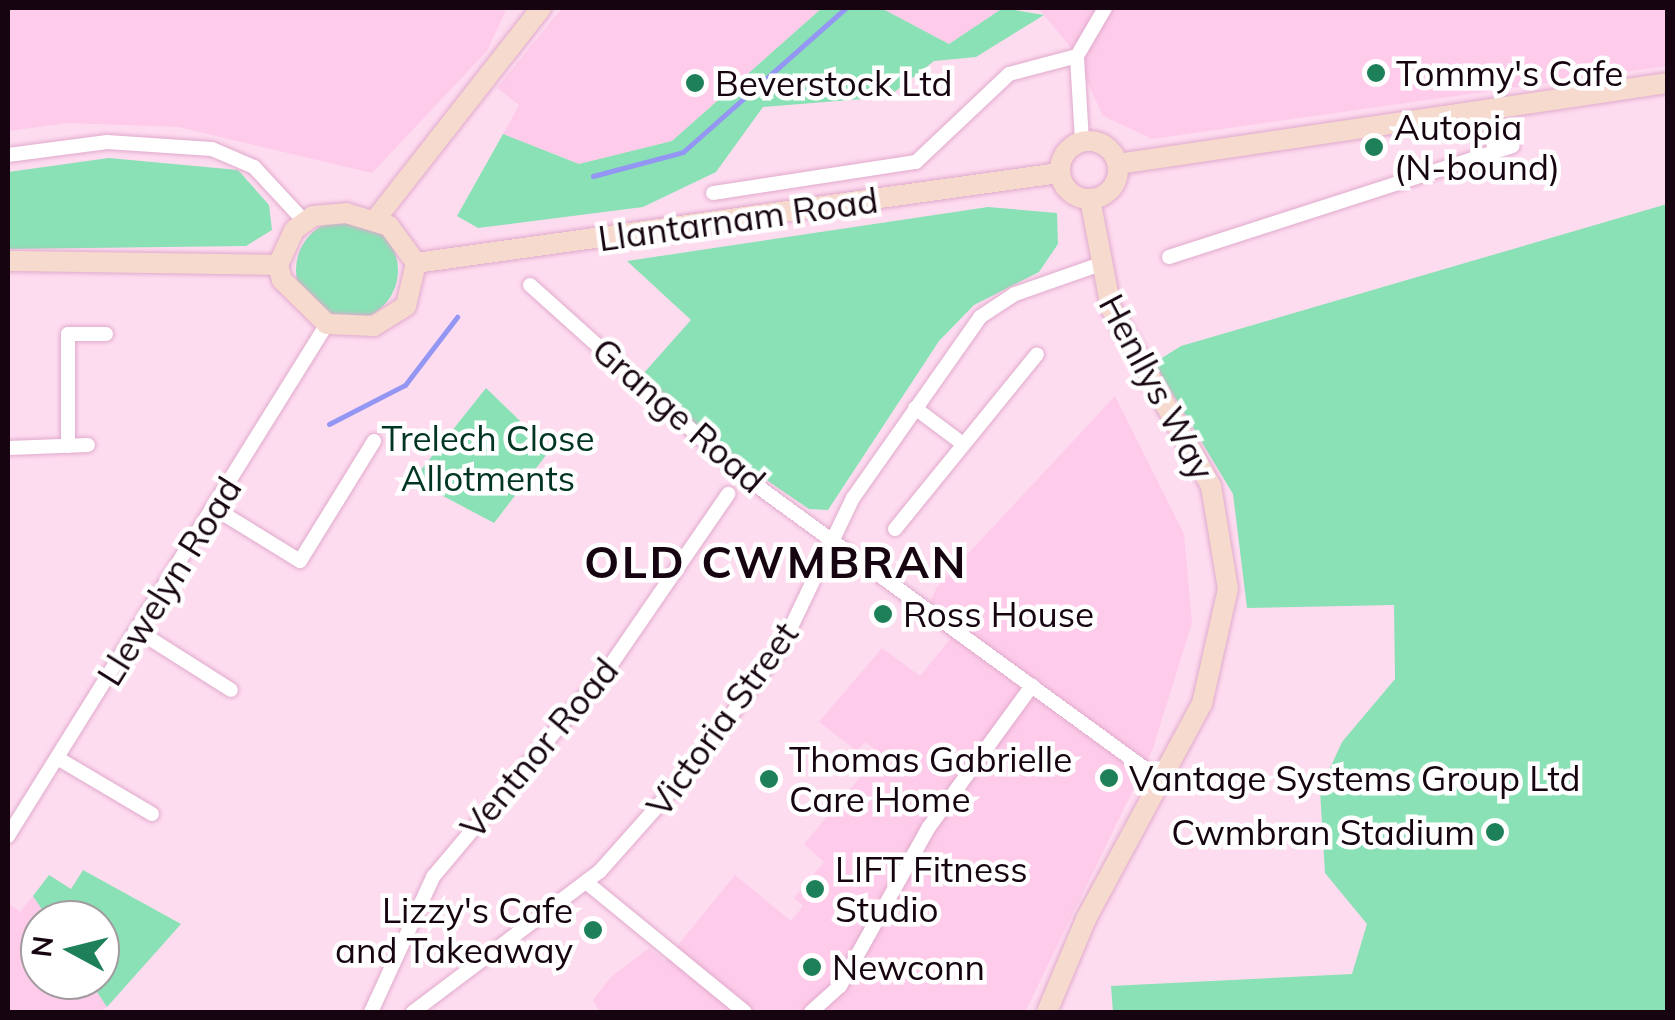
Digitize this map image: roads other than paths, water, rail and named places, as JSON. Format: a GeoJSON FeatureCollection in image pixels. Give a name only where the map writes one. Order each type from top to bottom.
{"type":"FeatureCollection","features":[{"type":"Feature","properties":{"kind":"street"},"geometry":{"type":"LineString","coordinates":[[374,220],[541,8]]}},
{"type":"Feature","properties":{"kind":"street"},"geometry":{"type":"LineString","coordinates":[[1082,141],[1077,56],[1105,8]]}},
{"type":"Feature","properties":{"kind":"street"},"geometry":{"type":"LineString","coordinates":[[712,193],[916,162],[941,148],[1009,74],[1077,56]]}},
{"type":"Feature","properties":{"kind":"street"},"geometry":{"type":"LineString","coordinates":[[1118,164],[1668,83]]}},
{"type":"Feature","properties":{"kind":"street"},"geometry":{"type":"LineString","coordinates":[[1486,111],[1494,152]]}},
{"type":"Feature","properties":{"kind":"street"},"geometry":{"type":"LineString","coordinates":[[1082,141],[1100,142],[1118,164],[1108,192],[1090,199],[1073,195],[1059,174],[1062,157],[1082,141]]}},
{"type":"Feature","properties":{"kind":"street"},"geometry":{"type":"LineString","coordinates":[[8,155],[107,142],[212,149],[254,167],[304,220]]}},
{"type":"Feature","properties":{"kind":"street"},"geometry":{"type":"LineString","coordinates":[[1169,257],[1514,146]]}},
{"type":"Feature","properties":{"kind":"street","name":"Llantarnam Road"},"geometry":{"type":"LineString","coordinates":[[416,264],[1059,174]]}},
{"type":"Feature","properties":{"kind":"street","name":"Henllys Way"},"geometry":{"type":"LineString","coordinates":[[1047,1012],[1086,919],[1162,780],[1221,648],[1225,544],[1206,472],[1117,321],[1098,264],[1090,199]]}},
{"type":"Feature","properties":{"kind":"street"},"geometry":{"type":"LineString","coordinates":[[346,213],[374,220],[403,238],[416,264],[414,291],[392,320],[327,324],[299,306],[278,264],[304,220],[346,213]]}},
{"type":"Feature","properties":{"kind":"street"},"geometry":{"type":"LineString","coordinates":[[8,261],[278,264]]}},
{"type":"Feature","properties":{"kind":"street","name":"Victoria Street"},"geometry":{"type":"LineString","coordinates":[[413,1012],[586,882],[744,700],[800,616],[831,540],[914,408],[991,308],[1098,264]]}},
{"type":"Feature","properties":{"kind":"street","name":"Grange Road"},"geometry":{"type":"LineString","coordinates":[[530,285],[742,475],[1162,780]]}},
{"type":"Feature","properties":{"kind":"street","name":"Llewelyn Road"},"geometry":{"type":"LineString","coordinates":[[8,836],[327,324]]}},
{"type":"Feature","properties":{"kind":"street"},"geometry":{"type":"LineString","coordinates":[[68,446],[68,334],[106,334]]}},
{"type":"Feature","properties":{"kind":"street"},"geometry":{"type":"LineString","coordinates":[[895,529],[959,441],[1036,354]]}},
{"type":"Feature","properties":{"kind":"street"},"geometry":{"type":"LineString","coordinates":[[914,408],[959,441]]}},
{"type":"Feature","properties":{"kind":"street"},"geometry":{"type":"LineString","coordinates":[[214,508],[300,561],[374,442]]}},
{"type":"Feature","properties":{"kind":"street"},"geometry":{"type":"LineString","coordinates":[[8,448],[88,446]]}},
{"type":"Feature","properties":{"kind":"street","name":"Ventnor Road"},"geometry":{"type":"LineString","coordinates":[[371,1012],[433,877],[610,666],[728,494]]}},
{"type":"Feature","properties":{"kind":"street"},"geometry":{"type":"LineString","coordinates":[[138,630],[231,690]]}},
{"type":"Feature","properties":{"kind":"street"},"geometry":{"type":"LineString","coordinates":[[811,1012],[840,986],[929,827],[1032,686]]}},
{"type":"Feature","properties":{"kind":"street"},"geometry":{"type":"LineString","coordinates":[[59,758],[152,814]]}},
{"type":"Feature","properties":{"kind":"street"},"geometry":{"type":"LineString","coordinates":[[586,882],[746,1012]]}},
{"type":"Feature","properties":{"kind":"waterway"},"geometry":{"type":"LineString","coordinates":[[593,176],[683,152],[846,8]]}},
{"type":"Feature","properties":{"kind":"waterway"},"geometry":{"type":"LineString","coordinates":[[329,424],[405,385],[457,317]]}},
{"type":"Feature","properties":{"kind":"place","name":"Tommy's Cafe"},"geometry":{"type":"Point","coordinates":[1376,73]}},
{"type":"Feature","properties":{"kind":"place","name":"Beverstock Ltd"},"geometry":{"type":"Point","coordinates":[695,83]}},
{"type":"Feature","properties":{"kind":"place","name":"Autopia (N-bound)"},"geometry":{"type":"Point","coordinates":[1374,147]}},
{"type":"Feature","properties":{"kind":"place","name":"Ross House"},"geometry":{"type":"Point","coordinates":[883,614]}},
{"type":"Feature","properties":{"kind":"place","name":"Vantage Systems Group Ltd"},"geometry":{"type":"Point","coordinates":[1109,778]}},
{"type":"Feature","properties":{"kind":"place","name":"Thomas Gabrielle Care Home"},"geometry":{"type":"Point","coordinates":[769,779]}},
{"type":"Feature","properties":{"kind":"place","name":"Cwmbran Stadium"},"geometry":{"type":"Point","coordinates":[1495,832]}},
{"type":"Feature","properties":{"kind":"place","name":"LIFT Fitness Studio"},"geometry":{"type":"Point","coordinates":[815,889]}},
{"type":"Feature","properties":{"kind":"place","name":"Lizzy's Cafe and Takeaway"},"geometry":{"type":"Point","coordinates":[593,930]}},
{"type":"Feature","properties":{"kind":"place","name":"Newconn"},"geometry":{"type":"Point","coordinates":[812,967]}},
{"type":"Feature","properties":{"kind":"district","name":"OLD CWMBRAN"},"geometry":{"type":"Point","coordinates":[776,562]}},
{"type":"Feature","properties":{"kind":"park label","name":"Trelech Close Allotments"},"geometry":{"type":"Point","coordinates":[488,458]}}]}
